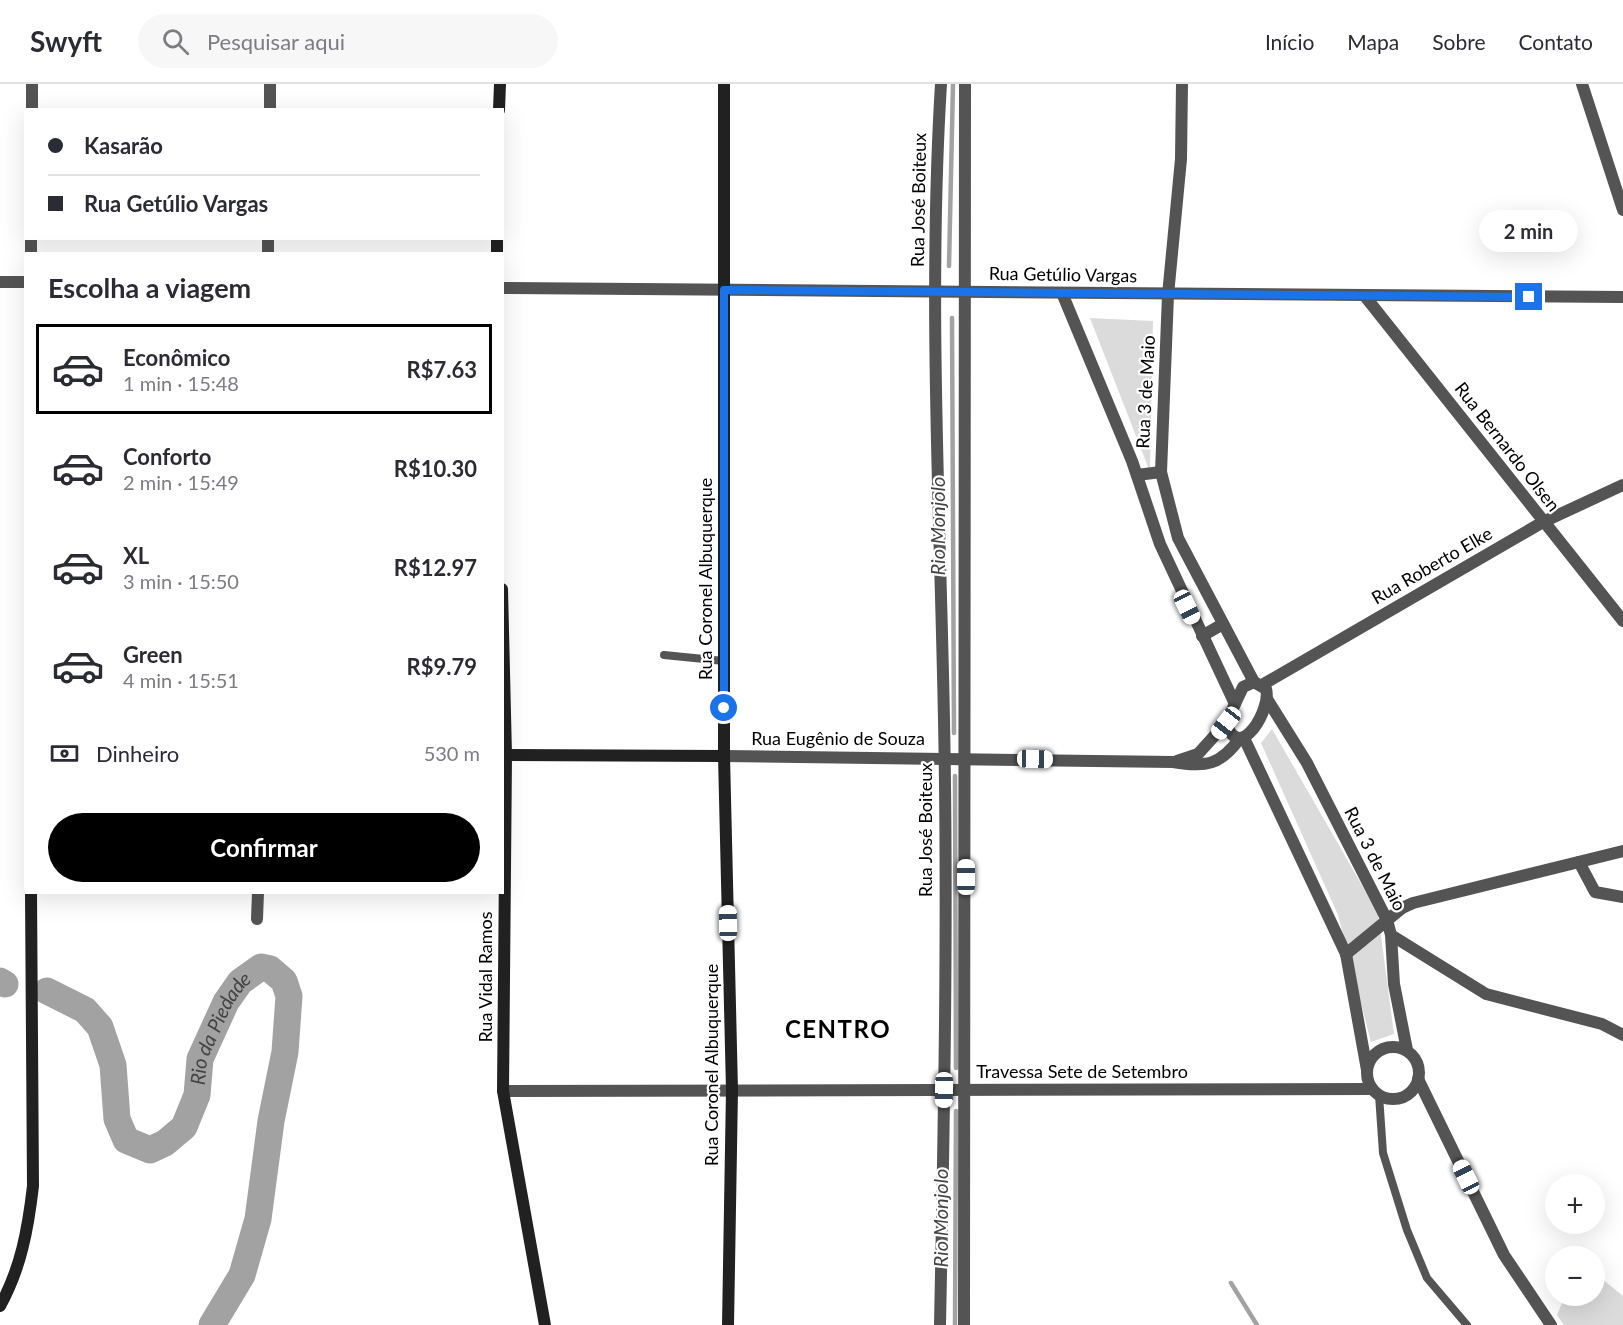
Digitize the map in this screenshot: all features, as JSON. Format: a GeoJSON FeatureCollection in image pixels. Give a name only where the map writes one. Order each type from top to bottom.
{"type":"FeatureCollection","features":[{"type":"Feature","properties":{"kind":"main road"},"geometry":{"type":"LineString","coordinates":[[499,108],[500,84]]}},
{"type":"Feature","properties":{"kind":"main road","name":"Rua Coronel Albuquerque"},"geometry":{"type":"LineString","coordinates":[[724,84],[724,756],[732,1090],[728,1325]]}},
{"type":"Feature","properties":{"kind":"main road","name":"Rua Eugênio de Souza"},"geometry":{"type":"LineString","coordinates":[[504,755],[724,756]]}},
{"type":"Feature","properties":{"kind":"main road"},"geometry":{"type":"LineString","coordinates":[[0,1306],[9,1291],[28,1235],[33,1186],[31,894]]}},
{"type":"Feature","properties":{"kind":"main road","name":"Rua Vidal Ramos"},"geometry":{"type":"LineString","coordinates":[[504,894],[503,1091],[545,1325]]}},
{"type":"Feature","properties":{"kind":"street"},"geometry":{"type":"LineString","coordinates":[[32,84],[32,108]]}},
{"type":"Feature","properties":{"kind":"street"},"geometry":{"type":"LineString","coordinates":[[270,84],[270,108]]}},
{"type":"Feature","properties":{"kind":"street","name":"Rua José Boiteux"},"geometry":{"type":"LineString","coordinates":[[940,1325],[944,1090],[945,758],[936,291],[941,84]]}},
{"type":"Feature","properties":{"kind":"street"},"geometry":{"type":"LineString","coordinates":[[964,1325],[966,758],[963,291],[965,84]]}},
{"type":"Feature","properties":{"kind":"street","name":"Rua 3 de Maio"},"geometry":{"type":"LineString","coordinates":[[1182,84],[1181,159],[1168,295],[1161,472],[1178,537],[1222,624],[1258,683],[1268,694],[1267,699],[1307,763],[1387,920],[1391,935],[1394,984],[1407,1050]]}},
{"type":"Feature","properties":{"kind":"street"},"geometry":{"type":"LineString","coordinates":[[1582,84],[1623,210]]}},
{"type":"Feature","properties":{"kind":"street"},"geometry":{"type":"LineString","coordinates":[[0,282],[24,282]]}},
{"type":"Feature","properties":{"kind":"street","name":"Rua Getúlio Vargas"},"geometry":{"type":"LineString","coordinates":[[504,288],[1623,297]]}},
{"type":"Feature","properties":{"kind":"street","name":"Rua 3 de Maio"},"geometry":{"type":"LineString","coordinates":[[1062,293],[1137,475],[1160,544],[1235,704]]}},
{"type":"Feature","properties":{"kind":"street","name":"Rua Bernardo Olsen"},"geometry":{"type":"LineString","coordinates":[[1364,295],[1623,621]]}},
{"type":"Feature","properties":{"kind":"street"},"geometry":{"type":"LineString","coordinates":[[1137,475],[1161,472]]}},
{"type":"Feature","properties":{"kind":"street","name":"Rua Roberto Elke"},"geometry":{"type":"LineString","coordinates":[[1235,704],[1243,687],[1258,683],[1543,522],[1623,484]]}},
{"type":"Feature","properties":{"kind":"street"},"geometry":{"type":"LineString","coordinates":[[1202,636],[1222,624]]}},
{"type":"Feature","properties":{"kind":"street","name":"Rua Eugênio de Souza"},"geometry":{"type":"LineString","coordinates":[[724,756],[966,758],[1209,764],[1227,757],[1242,738],[1252,732],[1267,699]]}},
{"type":"Feature","properties":{"kind":"street","name":"Rua Eugênio de Souza"},"geometry":{"type":"LineString","coordinates":[[1173,762],[1198,754],[1226,723],[1235,704]]}},
{"type":"Feature","properties":{"kind":"street"},"geometry":{"type":"LineString","coordinates":[[1226,723],[1229,733],[1242,738],[1346,954],[1367,1070],[1376,1092],[1398,1098],[1414,1088],[1419,1068],[1415,1058],[1407,1050],[1397,1047],[1377,1052],[1370,1060],[1367,1070]]}},
{"type":"Feature","properties":{"kind":"street"},"geometry":{"type":"LineString","coordinates":[[1346,954],[1387,920],[1413,903],[1623,851]]}},
{"type":"Feature","properties":{"kind":"street"},"geometry":{"type":"LineString","coordinates":[[1579,862],[1595,892],[1623,897]]}},
{"type":"Feature","properties":{"kind":"street"},"geometry":{"type":"LineString","coordinates":[[257,920],[258,894]]}},
{"type":"Feature","properties":{"kind":"street"},"geometry":{"type":"LineString","coordinates":[[1391,935],[1486,994],[1602,1024],[1623,1035]]}},
{"type":"Feature","properties":{"kind":"street"},"geometry":{"type":"LineString","coordinates":[[1418,1079],[1504,1255],[1551,1325]]}},
{"type":"Feature","properties":{"kind":"street","name":"Travessa Sete de Setembro"},"geometry":{"type":"LineString","coordinates":[[503,1091],[1376,1092]]}},
{"type":"Feature","properties":{"kind":"lane"},"geometry":{"type":"LineString","coordinates":[[664,655],[724,661]]}},
{"type":"Feature","properties":{"kind":"lane"},"geometry":{"type":"LineString","coordinates":[[1376,1092],[1383,1153],[1407,1230],[1427,1278],[1467,1325]]}},
{"type":"Feature","properties":{"kind":"shaded area"},"geometry":{"type":"Polygon","coordinates":[[[1090,318],[1153,321],[1150,472],[1090,318]]]}},
{"type":"Feature","properties":{"kind":"shaded area"},"geometry":{"type":"Polygon","coordinates":[[[1272,729],[1378,913],[1394,1034],[1371,1042],[1338,915],[1261,743],[1272,729]]]}},
{"type":"Feature","properties":{"kind":"shaded area"},"geometry":{"type":"Polygon","coordinates":[[[1605,1281],[1623,1296],[1623,1325],[1564,1325],[1557,1315],[1561,1306],[1605,1306],[1605,1281]]]}},
{"type":"Feature","properties":{"kind":"waterway","name":"Rio Monjolo"},"geometry":{"type":"LineString","coordinates":[[949,266],[953,84]]}},
{"type":"Feature","properties":{"kind":"waterway","name":"Rio Monjolo"},"geometry":{"type":"LineString","coordinates":[[952,318],[954,733]]}},
{"type":"Feature","properties":{"kind":"waterway","name":"Rio Monjolo"},"geometry":{"type":"LineString","coordinates":[[955,776],[956,1068]]}},
{"type":"Feature","properties":{"kind":"waterway","name":"Rio da Piedade"},"geometry":{"type":"LineString","coordinates":[[47,991],[85,1010],[100,1027],[113,1065],[117,1119],[126,1140],[150,1150],[165,1143],[184,1127],[197,1095],[200,1059],[226,1002],[240,982],[261,967],[270,969],[284,981],[289,996],[285,1052],[271,1121],[258,1219],[242,1275],[212,1325]]}},
{"type":"Feature","properties":{"kind":"waterway","name":"Rio da Piedade"},"geometry":{"type":"LineString","coordinates":[[0,981],[5,984]]}},
{"type":"Feature","properties":{"kind":"waterway","name":"Rio Monjolo"},"geometry":{"type":"LineString","coordinates":[[955,1325],[956,1111]]}},
{"type":"Feature","properties":{"kind":"waterway"},"geometry":{"type":"LineString","coordinates":[[1231,1283],[1257,1325]]}},
{"type":"Feature","properties":{"kind":"district","name":"CENTRO"},"geometry":{"type":"Point","coordinates":[838,1030]}},
{"type":"Feature","properties":{"kind":"route"},"geometry":{"type":"LineString","coordinates":[[724,708],[724,290],[1529,297]]}}]}
